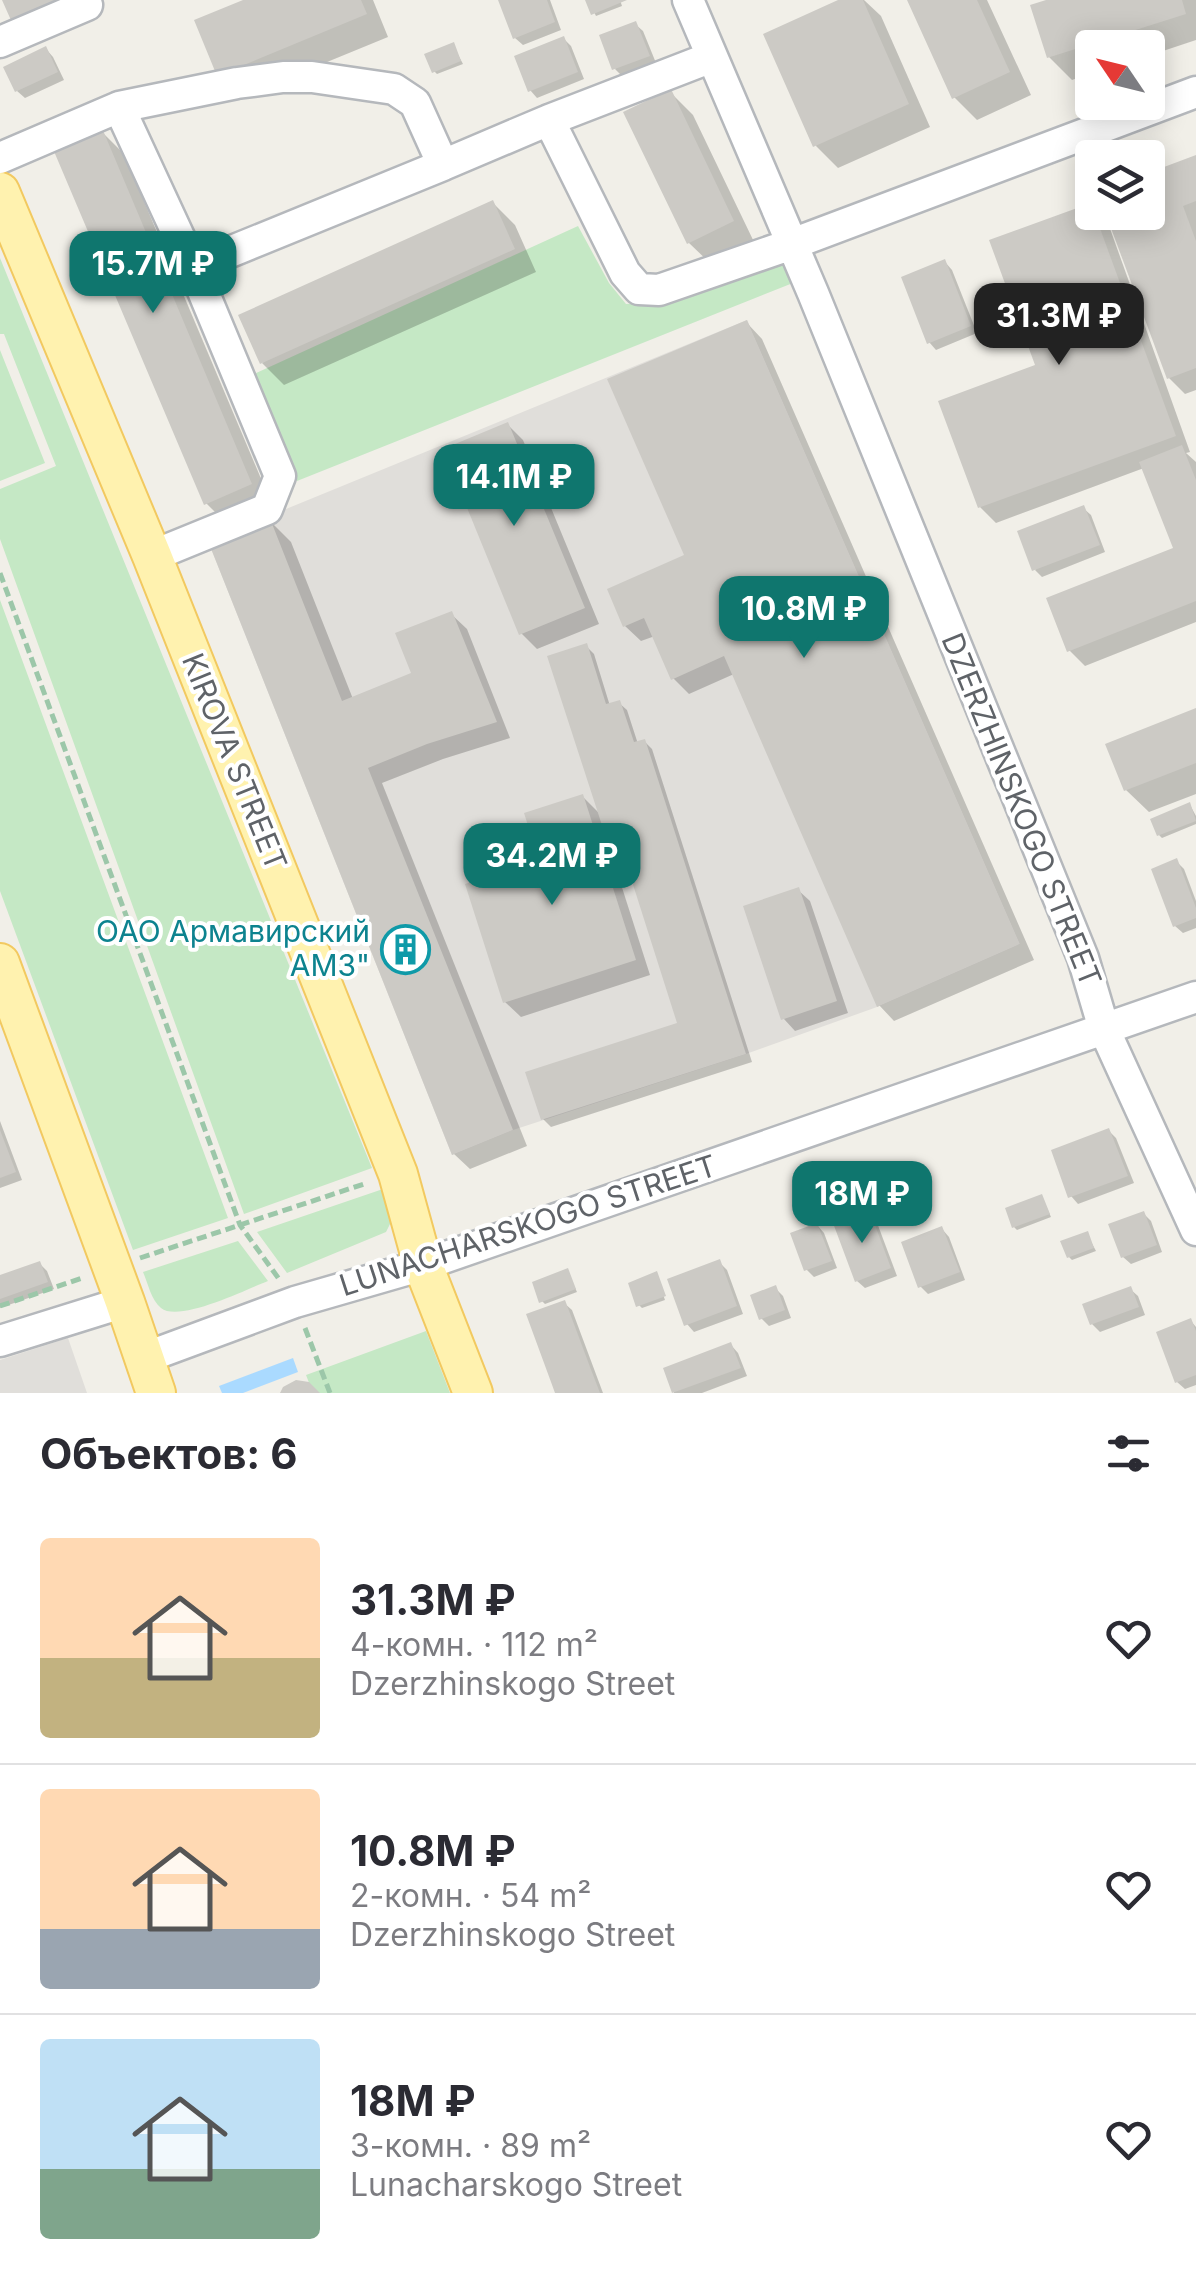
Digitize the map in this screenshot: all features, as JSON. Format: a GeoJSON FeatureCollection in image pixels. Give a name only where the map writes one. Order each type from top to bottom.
{"type":"FeatureCollection","features":[{"type":"Feature","properties":{"kind":"main road","name":"KIROVA STREET"},"geometry":{"type":"LineString","coordinates":[[0,192],[152,556],[398,1174],[424,1265],[474,1393]]}},
{"type":"Feature","properties":{"kind":"main road"},"geometry":{"type":"LineString","coordinates":[[0,964],[150,1376]]}},
{"type":"Feature","properties":{"kind":"street"},"geometry":{"type":"LineString","coordinates":[[0,42],[87,5],[85,0]]}},
{"type":"Feature","properties":{"kind":"street","name":"DZERZHINSKOGO STREET"},"geometry":{"type":"LineString","coordinates":[[688,0],[792,244],[1083,958],[1104,1030],[1196,1230]]}},
{"type":"Feature","properties":{"kind":"street"},"geometry":{"type":"LineString","coordinates":[[193,267],[712,56]]}},
{"type":"Feature","properties":{"kind":"street"},"geometry":{"type":"LineString","coordinates":[[0,158],[119,107],[238,83],[312,77],[394,89],[414,103],[443,165]]}},
{"type":"Feature","properties":{"kind":"street"},"geometry":{"type":"LineString","coordinates":[[548,120],[624,273],[640,288],[659,290],[1196,92]]}},
{"type":"Feature","properties":{"kind":"street"},"geometry":{"type":"LineString","coordinates":[[119,107],[193,267],[280,476],[267,509],[152,556]]}},
{"type":"Feature","properties":{"kind":"street","name":"LUNACHARSKOGO STREET"},"geometry":{"type":"LineString","coordinates":[[150,1376],[295,1302],[424,1265],[1196,997]]}},
{"type":"Feature","properties":{"kind":"street"},"geometry":{"type":"LineString","coordinates":[[0,1341],[125,1302]]}},
{"type":"Feature","properties":{"kind":"path"},"geometry":{"type":"LineString","coordinates":[[0,572],[240,1225],[295,1302],[330,1393]]}},
{"type":"Feature","properties":{"kind":"path"},"geometry":{"type":"LineString","coordinates":[[132,1261],[374,1181]]}},
{"type":"Feature","properties":{"kind":"path"},"geometry":{"type":"LineString","coordinates":[[0,1306],[94,1273]]}},
{"type":"Feature","properties":{"kind":"shaded area","name":"ОАО Армавирский АМЗ\""},"geometry":{"type":"Polygon","coordinates":[[[747,320],[1020,944],[877,1007],[513,1130],[452,1155],[208,541],[747,320]]]}},
{"type":"Feature","properties":{"kind":"shaded area"},"geometry":{"type":"Polygon","coordinates":[[[68,1338],[87,1393],[0,1393],[0,1360],[68,1338]]]}},
{"type":"Feature","properties":{"kind":"green space"},"geometry":{"type":"Polygon","coordinates":[[[578,226],[609,283],[626,304],[654,303],[787,252],[798,281],[297,481],[254,374],[578,226]]]}},
{"type":"Feature","properties":{"kind":"green space"},"geometry":{"type":"Polygon","coordinates":[[[0,258],[372,1168],[244,1214],[0,539],[0,489],[56,466],[4,334],[0,334],[0,258]]]}},
{"type":"Feature","properties":{"kind":"green space"},"geometry":{"type":"Polygon","coordinates":[[[0,350],[45,463],[0,481],[0,350]]]}},
{"type":"Feature","properties":{"kind":"green space"},"geometry":{"type":"Polygon","coordinates":[[[0,600],[228,1218],[133,1250],[0,891],[0,600]]]}},
{"type":"Feature","properties":{"kind":"green space"},"geometry":{"type":"Polygon","coordinates":[[[383,1189],[392,1220],[386,1232],[287,1273],[257,1232],[383,1189]]]}},
{"type":"Feature","properties":{"kind":"green space"},"geometry":{"type":"Polygon","coordinates":[[[238,1241],[268,1281],[197,1308],[170,1311],[158,1305],[143,1272],[238,1241]]]}},
{"type":"Feature","properties":{"kind":"green space"},"geometry":{"type":"Polygon","coordinates":[[[426,1331],[450,1393],[313,1393],[306,1375],[426,1331]]]}},
{"type":"Feature","properties":{"kind":"water"},"geometry":{"type":"Polygon","coordinates":[[[293,1358],[298,1372],[243,1393],[222,1393],[219,1386],[293,1358]]]}},
{"type":"Feature","properties":{"kind":"building"},"geometry":{"type":"Polygon","coordinates":[[[2,0],[63,0],[14,27],[2,0]]]}},
{"type":"Feature","properties":{"kind":"building"},"geometry":{"type":"Polygon","coordinates":[[[243,0],[361,0],[367,14],[217,76],[194,20],[243,0]]]}},
{"type":"Feature","properties":{"kind":"building"},"geometry":{"type":"Polygon","coordinates":[[[498,0],[547,0],[555,22],[513,39],[498,0]]]}},
{"type":"Feature","properties":{"kind":"building"},"geometry":{"type":"Polygon","coordinates":[[[585,0],[627,0],[591,15],[585,0]]]}},
{"type":"Feature","properties":{"kind":"building"},"geometry":{"type":"Polygon","coordinates":[[[838,0],[863,0],[909,104],[813,147],[763,34],[838,0]]]}},
{"type":"Feature","properties":{"kind":"building"},"geometry":{"type":"Polygon","coordinates":[[[907,0],[977,0],[1010,72],[952,99],[907,0]]]}},
{"type":"Feature","properties":{"kind":"building"},"geometry":{"type":"Polygon","coordinates":[[[1046,0],[1182,0],[1186,14],[1135,30],[1075,30],[1075,49],[1047,58],[1030,5],[1046,0]]]}},
{"type":"Feature","properties":{"kind":"building"},"geometry":{"type":"Polygon","coordinates":[[[636,21],[650,56],[612,70],[599,35],[636,21]]]}},
{"type":"Feature","properties":{"kind":"building"},"geometry":{"type":"Polygon","coordinates":[[[564,36],[578,72],[528,92],[514,56],[564,36]]]}},
{"type":"Feature","properties":{"kind":"building"},"geometry":{"type":"Polygon","coordinates":[[[454,42],[461,61],[432,73],[424,54],[454,42]]]}},
{"type":"Feature","properties":{"kind":"building"},"geometry":{"type":"Polygon","coordinates":[[[46,46],[58,72],[15,92],[3,67],[46,46]]]}},
{"type":"Feature","properties":{"kind":"building"},"geometry":{"type":"Polygon","coordinates":[[[671,89],[734,221],[687,244],[623,112],[671,89]]]}},
{"type":"Feature","properties":{"kind":"building"},"geometry":{"type":"Polygon","coordinates":[[[102,128],[252,484],[204,505],[53,149],[102,128]]]}},
{"type":"Feature","properties":{"kind":"building"},"geometry":{"type":"Polygon","coordinates":[[[1196,155],[1196,201],[1183,206],[1196,241],[1196,368],[1167,379],[1112,230],[1165,230],[1165,167],[1196,155]]]}},
{"type":"Feature","properties":{"kind":"building"},"geometry":{"type":"Polygon","coordinates":[[[493,200],[515,249],[260,364],[238,315],[493,200]]]}},
{"type":"Feature","properties":{"kind":"building"},"geometry":{"type":"Polygon","coordinates":[[[1075,209],[1075,230],[1101,230],[1176,436],[978,508],[938,401],[1035,365],[989,240],[1075,209]]]}},
{"type":"Feature","properties":{"kind":"building"},"geometry":{"type":"Polygon","coordinates":[[[945,259],[971,326],[927,344],[901,277],[945,259]]]}},
{"type":"Feature","properties":{"kind":"building"},"geometry":{"type":"Polygon","coordinates":[[[747,320],[1020,944],[877,1007],[724,656],[671,680],[644,618],[623,627],[607,589],[684,555],[607,379],[747,320]]]}},
{"type":"Feature","properties":{"kind":"building"},"geometry":{"type":"Polygon","coordinates":[[[508,422],[585,608],[519,635],[443,449],[508,422]]]}},
{"type":"Feature","properties":{"kind":"building"},"geometry":{"type":"Polygon","coordinates":[[[1182,445],[1196,480],[1196,601],[1067,652],[1046,598],[1173,548],[1139,462],[1182,445]]]}},
{"type":"Feature","properties":{"kind":"building"},"geometry":{"type":"Polygon","coordinates":[[[1084,505],[1100,545],[1032,571],[1017,531],[1084,505]]]}},
{"type":"Feature","properties":{"kind":"building","name":"ОАО Армавирский АМЗ\""},"geometry":{"type":"Polygon","coordinates":[[[269,516],[342,701],[411,673],[395,633],[452,611],[497,722],[368,768],[513,1130],[452,1155],[208,541],[269,516]]]}},
{"type":"Feature","properties":{"kind":"building"},"geometry":{"type":"Polygon","coordinates":[[[587,643],[606,704],[620,700],[634,742],[645,739],[746,1054],[541,1120],[525,1072],[677,1023],[622,850],[611,853],[547,656],[587,643]]]}},
{"type":"Feature","properties":{"kind":"building"},"geometry":{"type":"Polygon","coordinates":[[[1196,708],[1196,763],[1124,791],[1105,744],[1196,708]]]}},
{"type":"Feature","properties":{"kind":"building"},"geometry":{"type":"Polygon","coordinates":[[[583,794],[636,960],[503,1003],[465,884],[539,860],[524,813],[583,794]]]}},
{"type":"Feature","properties":{"kind":"building"},"geometry":{"type":"Polygon","coordinates":[[[1190,802],[1196,821],[1157,836],[1150,819],[1190,802]]]}},
{"type":"Feature","properties":{"kind":"building"},"geometry":{"type":"Polygon","coordinates":[[[1177,858],[1196,908],[1196,918],[1173,927],[1151,869],[1177,858]]]}},
{"type":"Feature","properties":{"kind":"building"},"geometry":{"type":"Polygon","coordinates":[[[799,887],[837,1001],[781,1020],[743,906],[799,887]]]}},
{"type":"Feature","properties":{"kind":"building"},"geometry":{"type":"Polygon","coordinates":[[[1109,1128],[1128,1176],[1068,1198],[1051,1150],[1109,1128]]]}},
{"type":"Feature","properties":{"kind":"building"},"geometry":{"type":"Polygon","coordinates":[[[0,1130],[16,1172],[0,1178],[0,1130]]]}},
{"type":"Feature","properties":{"kind":"building"},"geometry":{"type":"Polygon","coordinates":[[[1042,1194],[1050,1214],[1012,1228],[1005,1208],[1042,1194]]]}},
{"type":"Feature","properties":{"kind":"building"},"geometry":{"type":"Polygon","coordinates":[[[869,1209],[891,1268],[855,1282],[833,1223],[869,1209]]]}},
{"type":"Feature","properties":{"kind":"building"},"geometry":{"type":"Polygon","coordinates":[[[1144,1211],[1157,1245],[1121,1258],[1108,1224],[1144,1211]]]}},
{"type":"Feature","properties":{"kind":"building"},"geometry":{"type":"Polygon","coordinates":[[[817,1223],[832,1261],[804,1271],[790,1233],[817,1223]]]}},
{"type":"Feature","properties":{"kind":"building"},"geometry":{"type":"Polygon","coordinates":[[[942,1226],[960,1272],[918,1288],[901,1242],[942,1226]]]}},
{"type":"Feature","properties":{"kind":"building"},"geometry":{"type":"Polygon","coordinates":[[[1088,1231],[1094,1248],[1067,1258],[1060,1241],[1088,1231]]]}},
{"type":"Feature","properties":{"kind":"building"},"geometry":{"type":"Polygon","coordinates":[[[720,1259],[737,1306],[684,1326],[667,1279],[720,1259]]]}},
{"type":"Feature","properties":{"kind":"building"},"geometry":{"type":"Polygon","coordinates":[[[40,1261],[48,1282],[0,1299],[0,1275],[40,1261]]]}},
{"type":"Feature","properties":{"kind":"building"},"geometry":{"type":"Polygon","coordinates":[[[568,1268],[576,1289],[539,1303],[532,1282],[568,1268]]]}},
{"type":"Feature","properties":{"kind":"building"},"geometry":{"type":"Polygon","coordinates":[[[657,1271],[666,1296],[636,1307],[628,1283],[657,1271]]]}},
{"type":"Feature","properties":{"kind":"building"},"geometry":{"type":"Polygon","coordinates":[[[776,1285],[785,1310],[759,1320],[750,1295],[776,1285]]]}},
{"type":"Feature","properties":{"kind":"building"},"geometry":{"type":"Polygon","coordinates":[[[1131,1286],[1139,1307],[1090,1325],[1082,1304],[1131,1286]]]}},
{"type":"Feature","properties":{"kind":"building"},"geometry":{"type":"Polygon","coordinates":[[[565,1300],[600,1393],[555,1393],[526,1314],[565,1300]]]}},
{"type":"Feature","properties":{"kind":"building"},"geometry":{"type":"Polygon","coordinates":[[[1191,1318],[1196,1331],[1196,1375],[1175,1383],[1156,1332],[1191,1318]]]}},
{"type":"Feature","properties":{"kind":"building"},"geometry":{"type":"Polygon","coordinates":[[[731,1342],[741,1368],[672,1393],[663,1368],[731,1342]]]}},
{"type":"Feature","properties":{"kind":"building"},"geometry":{"type":"Polygon","coordinates":[[[296,1380],[309,1382],[320,1393],[280,1393],[296,1380]]]}},
{"type":"Feature","properties":{"kind":"place","name":"ОАО Армавирский АМЗ\""},"geometry":{"type":"Point","coordinates":[405,949]}}]}
